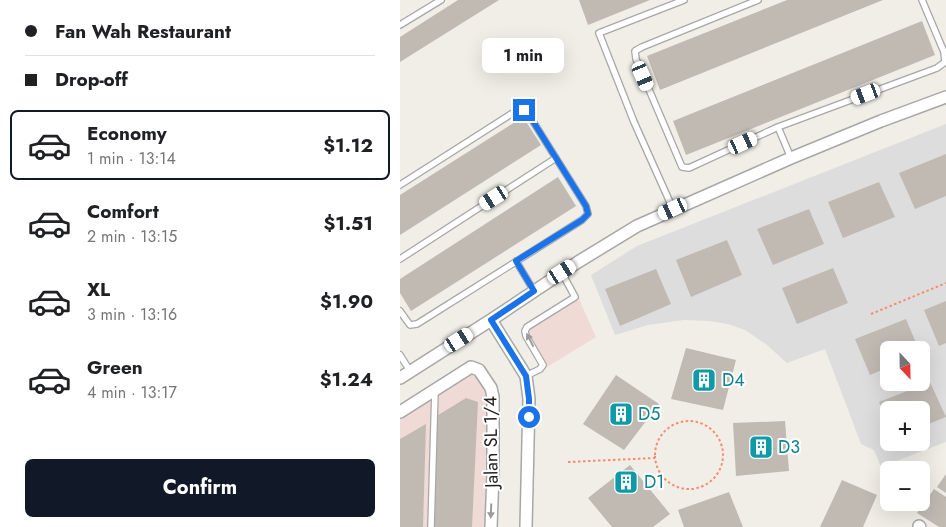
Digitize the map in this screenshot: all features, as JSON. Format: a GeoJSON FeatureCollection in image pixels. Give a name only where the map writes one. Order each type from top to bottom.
{"type":"FeatureCollection","features":[{"type":"Feature","properties":{"kind":"street"},"geometry":{"type":"LineString","coordinates":[[400,378],[636,226],[792,158],[881,121],[946,97]]}},
{"type":"Feature","properties":{"kind":"street"},"geometry":{"type":"LineString","coordinates":[[491,320],[526,376],[529,399],[526,527]]}},
{"type":"Feature","properties":{"kind":"street","name":"Jalan SL 1/4"},"geometry":{"type":"LineString","coordinates":[[435,390],[471,367],[479,370],[491,388],[493,397],[491,527]]}},
{"type":"Feature","properties":{"kind":"street"},"geometry":{"type":"LineString","coordinates":[[400,412],[435,390]]}},
{"type":"Feature","properties":{"kind":"lane"},"geometry":{"type":"LineString","coordinates":[[400,25],[441,0]]}},
{"type":"Feature","properties":{"kind":"lane"},"geometry":{"type":"LineString","coordinates":[[673,209],[634,122],[599,33],[684,0]]}},
{"type":"Feature","properties":{"kind":"lane"},"geometry":{"type":"LineString","coordinates":[[758,0],[642,46],[635,51],[636,59],[682,167],[689,168],[778,127],[936,68],[945,62],[944,52],[922,0]]}},
{"type":"Feature","properties":{"kind":"lane"},"geometry":{"type":"LineString","coordinates":[[400,185],[516,111],[524,110],[586,206],[588,214],[582,220],[417,324],[410,325],[400,311]]}},
{"type":"Feature","properties":{"kind":"lane"},"geometry":{"type":"LineString","coordinates":[[778,127],[792,158]]}},
{"type":"Feature","properties":{"kind":"lane"},"geometry":{"type":"LineString","coordinates":[[400,258],[556,158]]}},
{"type":"Feature","properties":{"kind":"lane"},"geometry":{"type":"LineString","coordinates":[[516,261],[534,291]]}},
{"type":"Feature","properties":{"kind":"lane"},"geometry":{"type":"LineString","coordinates":[[526,376],[540,369],[543,365],[526,336],[525,330],[575,297],[562,272]]}},
{"type":"Feature","properties":{"kind":"lane"},"geometry":{"type":"LineString","coordinates":[[400,355],[410,371]]}},
{"type":"Feature","properties":{"kind":"lane"},"geometry":{"type":"LineString","coordinates":[[431,527],[435,390]]}},
{"type":"Feature","properties":{"kind":"path"},"geometry":{"type":"LineString","coordinates":[[871,314],[946,283]]}},
{"type":"Feature","properties":{"kind":"path"},"geometry":{"type":"LineString","coordinates":[[688,422],[699,423],[710,428],[718,437],[722,447],[723,459],[720,470],[713,479],[704,486],[692,489],[671,484],[663,478],[655,458],[656,447],[660,437],[677,424],[688,422]]}},
{"type":"Feature","properties":{"kind":"path"},"geometry":{"type":"LineString","coordinates":[[568,462],[655,458]]}},
{"type":"Feature","properties":{"kind":"shaded area"},"geometry":{"type":"Polygon","coordinates":[[[946,124],[946,442],[930,448],[930,401],[880,401],[880,451],[923,451],[897,461],[880,461],[880,465],[874,450],[861,444],[825,349],[787,363],[767,345],[745,330],[728,324],[709,321],[684,320],[648,325],[615,335],[591,275],[637,246],[946,124]]]}},
{"type":"Feature","properties":{"kind":"shaded area"},"geometry":{"type":"Polygon","coordinates":[[[579,299],[596,337],[547,367],[529,335],[529,329],[579,299]]]}},
{"type":"Feature","properties":{"kind":"shaded area"},"geometry":{"type":"Polygon","coordinates":[[[472,372],[476,374],[488,394],[485,527],[400,527],[400,418],[472,372]]]}},
{"type":"Feature","properties":{"kind":"building"},"geometry":{"type":"Polygon","coordinates":[[[458,0],[499,0],[400,62],[400,37],[458,0]]]}},
{"type":"Feature","properties":{"kind":"building"},"geometry":{"type":"Polygon","coordinates":[[[579,0],[650,0],[588,25],[579,0]]]}},
{"type":"Feature","properties":{"kind":"building"},"geometry":{"type":"Polygon","coordinates":[[[787,0],[883,0],[660,90],[647,56],[787,0]]]}},
{"type":"Feature","properties":{"kind":"building"},"geometry":{"type":"Polygon","coordinates":[[[922,21],[935,55],[686,155],[673,121],[922,21]]]}},
{"type":"Feature","properties":{"kind":"building"},"geometry":{"type":"Polygon","coordinates":[[[523,117],[541,145],[400,235],[400,195],[523,117]]]}},
{"type":"Feature","properties":{"kind":"building"},"geometry":{"type":"Polygon","coordinates":[[[946,154],[946,196],[915,209],[899,173],[946,154]]]}},
{"type":"Feature","properties":{"kind":"building"},"geometry":{"type":"Polygon","coordinates":[[[558,177],[576,206],[411,311],[400,293],[400,279],[558,177]]]}},
{"type":"Feature","properties":{"kind":"building"},"geometry":{"type":"Polygon","coordinates":[[[879,182],[895,217],[843,238],[828,202],[879,182]]]}},
{"type":"Feature","properties":{"kind":"building"},"geometry":{"type":"Polygon","coordinates":[[[809,209],[824,244],[773,265],[757,229],[809,209]]]}},
{"type":"Feature","properties":{"kind":"building"},"geometry":{"type":"Polygon","coordinates":[[[727,240],[742,275],[691,297],[676,260],[727,240]]]}},
{"type":"Feature","properties":{"kind":"building"},"geometry":{"type":"Polygon","coordinates":[[[833,268],[848,303],[797,324],[782,288],[833,268]]]}},
{"type":"Feature","properties":{"kind":"building"},"geometry":{"type":"Polygon","coordinates":[[[656,269],[671,304],[620,326],[605,289],[656,269]]]}},
{"type":"Feature","properties":{"kind":"building"},"geometry":{"type":"Polygon","coordinates":[[[946,301],[946,343],[939,346],[924,310],[946,301]]]}},
{"type":"Feature","properties":{"kind":"building"},"geometry":{"type":"Polygon","coordinates":[[[906,319],[915,341],[880,341],[880,371],[870,375],[855,339],[906,319]]]}},
{"type":"Feature","properties":{"kind":"building","name":"D4"},"geometry":{"type":"Polygon","coordinates":[[[686,348],[736,360],[723,410],[671,399],[686,348]]]}},
{"type":"Feature","properties":{"kind":"building","name":"D5"},"geometry":{"type":"Polygon","coordinates":[[[616,375],[659,404],[624,450],[583,424],[616,375]]]}},
{"type":"Feature","properties":{"kind":"building"},"geometry":{"type":"Polygon","coordinates":[[[930,382],[946,417],[930,423],[930,401],[882,401],[907,391],[930,391],[930,382]]]}},
{"type":"Feature","properties":{"kind":"building"},"geometry":{"type":"Polygon","coordinates":[[[466,398],[478,402],[472,527],[432,527],[435,417],[466,398]]]}},
{"type":"Feature","properties":{"kind":"building","name":"D3"},"geometry":{"type":"Polygon","coordinates":[[[785,421],[789,471],[736,476],[733,423],[785,421]]]}},
{"type":"Feature","properties":{"kind":"building"},"geometry":{"type":"Polygon","coordinates":[[[426,424],[423,527],[400,527],[400,439],[426,424]]]}},
{"type":"Feature","properties":{"kind":"building","name":"D1"},"geometry":{"type":"Polygon","coordinates":[[[630,465],[670,514],[653,527],[612,527],[588,498],[630,465]]]}},
{"type":"Feature","properties":{"kind":"building"},"geometry":{"type":"Polygon","coordinates":[[[946,474],[946,493],[937,487],[946,474]]]}},
{"type":"Feature","properties":{"kind":"building"},"geometry":{"type":"Polygon","coordinates":[[[842,480],[877,495],[863,527],[820,527],[842,480]]]}},
{"type":"Feature","properties":{"kind":"building"},"geometry":{"type":"Polygon","coordinates":[[[934,489],[946,497],[946,527],[939,527],[917,513],[918,511],[930,511],[930,495],[934,489]]]}},
{"type":"Feature","properties":{"kind":"building"},"geometry":{"type":"Polygon","coordinates":[[[729,492],[743,527],[684,527],[678,510],[729,492]]]}},
{"type":"Feature","properties":{"kind":"place","name":"D4"},"geometry":{"type":"Point","coordinates":[704,380]}},
{"type":"Feature","properties":{"kind":"place","name":"D5"},"geometry":{"type":"Point","coordinates":[621,414]}},
{"type":"Feature","properties":{"kind":"place","name":"D3"},"geometry":{"type":"Point","coordinates":[761,447]}},
{"type":"Feature","properties":{"kind":"place","name":"D1"},"geometry":{"type":"Point","coordinates":[626,482]}},
{"type":"Feature","properties":{"kind":"route"},"geometry":{"type":"LineString","coordinates":[[524,110],[586,206],[588,214],[582,220],[516,261],[534,291],[491,320],[526,376],[529,417]]}}]}
